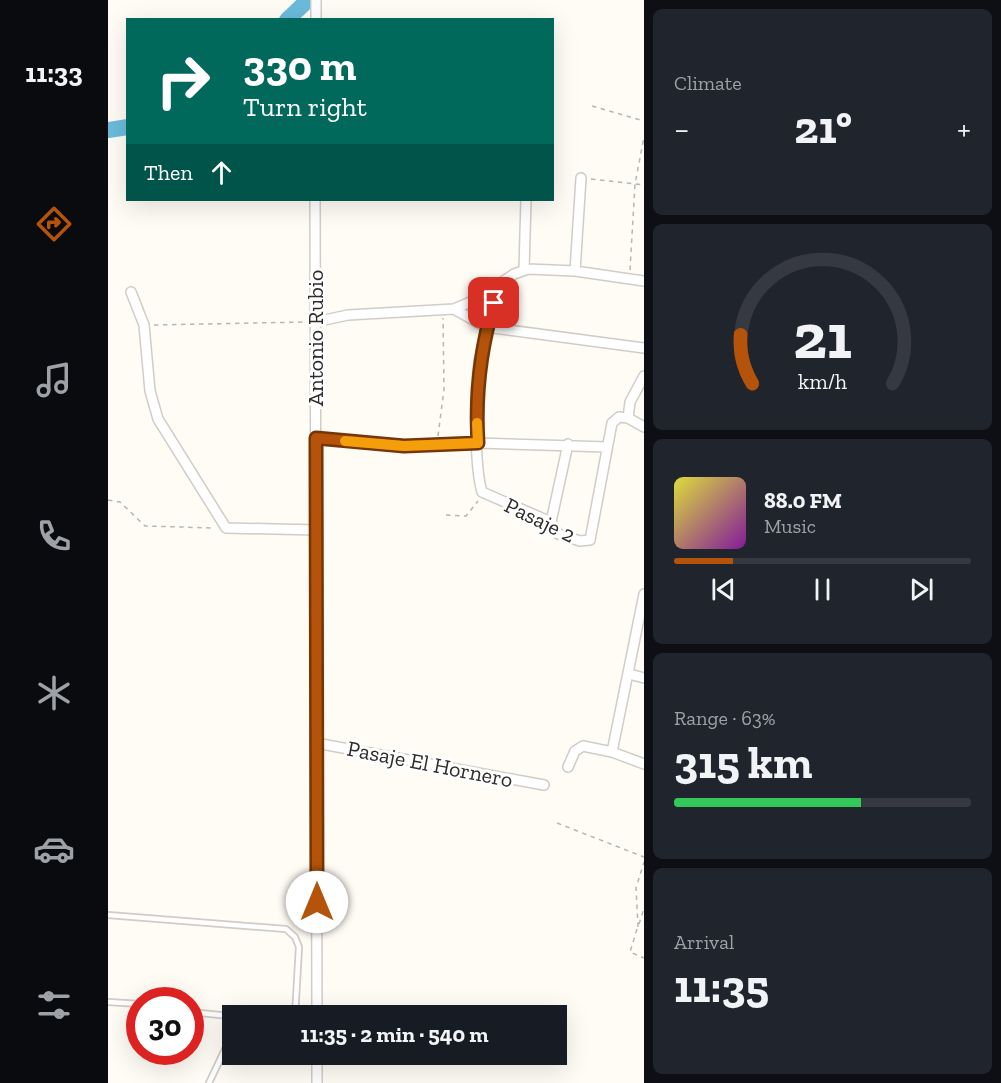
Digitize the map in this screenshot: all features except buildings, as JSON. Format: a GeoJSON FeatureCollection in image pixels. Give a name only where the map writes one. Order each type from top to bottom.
{"type":"FeatureCollection","features":[{"type":"Feature","properties":{"kind":"street"},"geometry":{"type":"LineString","coordinates":[[316,0],[316,18]]}},
{"type":"Feature","properties":{"kind":"street"},"geometry":{"type":"LineString","coordinates":[[575,271],[581,178]]}},
{"type":"Feature","properties":{"kind":"street","name":"Antonio Rubio"},"geometry":{"type":"LineString","coordinates":[[315,201],[317,1005]]}},
{"type":"Feature","properties":{"kind":"street"},"geometry":{"type":"LineString","coordinates":[[524,270],[526,201]]}},
{"type":"Feature","properties":{"kind":"street"},"geometry":{"type":"LineString","coordinates":[[315,322],[348,315],[454,309],[475,300],[524,270],[575,271],[644,281]]}},
{"type":"Feature","properties":{"kind":"street","name":"Pasaje 2"},"geometry":{"type":"LineString","coordinates":[[492,289],[494,303],[486,327],[476,401],[482,492],[551,522],[558,534],[580,541],[591,540],[607,447]]}},
{"type":"Feature","properties":{"kind":"street"},"geometry":{"type":"LineString","coordinates":[[131,292],[144,325],[150,391],[158,419],[226,528],[317,530]]}},
{"type":"Feature","properties":{"kind":"street"},"geometry":{"type":"LineString","coordinates":[[454,309],[486,327],[644,348]]}},
{"type":"Feature","properties":{"kind":"street"},"geometry":{"type":"LineString","coordinates":[[628,418],[630,402],[644,376]]}},
{"type":"Feature","properties":{"kind":"street"},"geometry":{"type":"LineString","coordinates":[[316,438],[383,445],[478,443],[607,447],[612,423],[619,417],[628,418],[644,427]]}},
{"type":"Feature","properties":{"kind":"street"},"geometry":{"type":"LineString","coordinates":[[551,522],[568,444]]}},
{"type":"Feature","properties":{"kind":"street"},"geometry":{"type":"LineString","coordinates":[[612,752],[644,594]]}},
{"type":"Feature","properties":{"kind":"street"},"geometry":{"type":"LineString","coordinates":[[629,674],[644,678]]}},
{"type":"Feature","properties":{"kind":"street","name":"Pasaje El Hornero"},"geometry":{"type":"LineString","coordinates":[[316,743],[544,785]]}},
{"type":"Feature","properties":{"kind":"street"},"geometry":{"type":"LineString","coordinates":[[568,767],[578,747],[612,752],[644,764]]}},
{"type":"Feature","properties":{"kind":"street"},"geometry":{"type":"LineString","coordinates":[[317,1065],[317,1083]]}},
{"type":"Feature","properties":{"kind":"lane"},"geometry":{"type":"LineString","coordinates":[[108,915],[286,929],[296,937],[299,947],[296,1005]]}},
{"type":"Feature","properties":{"kind":"lane"},"geometry":{"type":"LineString","coordinates":[[108,1002],[126,1003]]}},
{"type":"Feature","properties":{"kind":"lane"},"geometry":{"type":"LineString","coordinates":[[204,1013],[222,1015]]}},
{"type":"Feature","properties":{"kind":"lane"},"geometry":{"type":"LineString","coordinates":[[209,1083],[222,1056]]}},
{"type":"Feature","properties":{"kind":"path"},"geometry":{"type":"LineString","coordinates":[[592,106],[644,121]]}},
{"type":"Feature","properties":{"kind":"path"},"geometry":{"type":"LineString","coordinates":[[630,280],[635,184],[644,137]]}},
{"type":"Feature","properties":{"kind":"path"},"geometry":{"type":"LineString","coordinates":[[581,178],[644,185]]}},
{"type":"Feature","properties":{"kind":"path"},"geometry":{"type":"LineString","coordinates":[[436,445],[442,421],[444,389],[443,309]]}},
{"type":"Feature","properties":{"kind":"path"},"geometry":{"type":"LineString","coordinates":[[144,325],[315,322]]}},
{"type":"Feature","properties":{"kind":"path"},"geometry":{"type":"LineString","coordinates":[[446,515],[466,516],[472,512],[482,492]]}},
{"type":"Feature","properties":{"kind":"path"},"geometry":{"type":"LineString","coordinates":[[108,500],[120,502],[145,526],[226,528]]}},
{"type":"Feature","properties":{"kind":"path"},"geometry":{"type":"LineString","coordinates":[[557,824],[644,857]]}},
{"type":"Feature","properties":{"kind":"path"},"geometry":{"type":"LineString","coordinates":[[638,927],[636,888],[644,862]]}},
{"type":"Feature","properties":{"kind":"path"},"geometry":{"type":"LineString","coordinates":[[644,908],[630,952],[644,958]]}},
{"type":"Feature","properties":{"kind":"waterway"},"geometry":{"type":"LineString","coordinates":[[289,18],[307,1]]}},
{"type":"Feature","properties":{"kind":"waterway"},"geometry":{"type":"LineString","coordinates":[[108,130],[126,127]]}},
{"type":"Feature","properties":{"kind":"slow traffic"},"geometry":{"type":"LineString","coordinates":[[345,441],[404,446],[478,443],[477,423]]}},
{"type":"Feature","properties":{"kind":"route"},"geometry":{"type":"LineString","coordinates":[[317,902],[316,438],[404,446],[478,443],[476,401],[479,365],[486,327],[494,303]]}}]}
